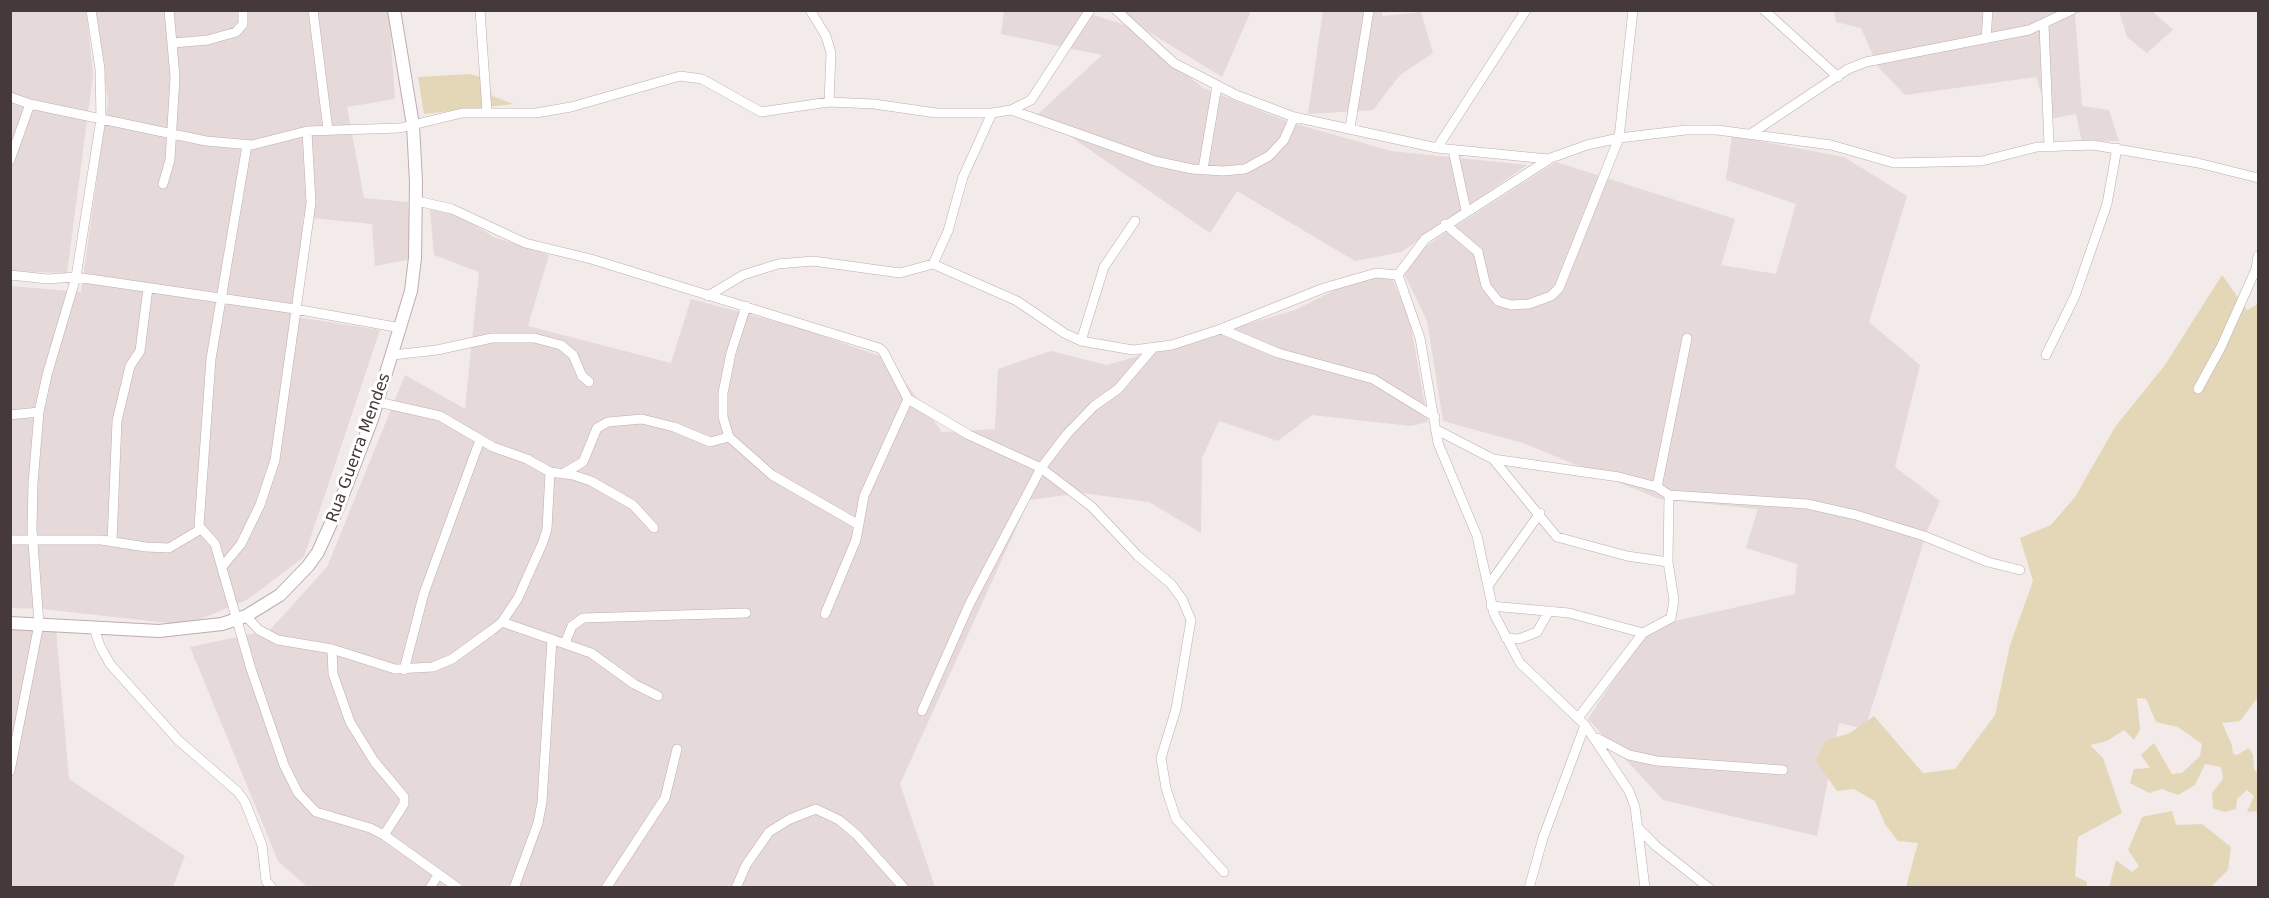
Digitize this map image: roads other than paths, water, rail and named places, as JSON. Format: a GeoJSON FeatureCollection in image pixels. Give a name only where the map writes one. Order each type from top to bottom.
{"type":"FeatureCollection","features":[{"type":"Feature","properties":{"kind":"street"},"geometry":{"type":"LineString","coordinates":[[10,771],[39,624],[33,483],[39,412],[47,375],[76,277],[101,119],[100,69],[91,10]]}},
{"type":"Feature","properties":{"kind":"street"},"geometry":{"type":"LineString","coordinates":[[163,184],[170,160],[175,77],[169,10]]}},
{"type":"Feature","properties":{"kind":"street"},"geometry":{"type":"LineString","coordinates":[[173,43],[208,40],[236,32],[243,24],[243,10]]}},
{"type":"Feature","properties":{"kind":"street"},"geometry":{"type":"LineString","coordinates":[[313,10],[328,130]]}},
{"type":"Feature","properties":{"kind":"street","name":"Rua Guerra Mendes"},"geometry":{"type":"LineString","coordinates":[[10,622],[177,631],[240,618],[280,595],[318,552],[337,510],[378,402],[401,328],[415,258],[417,201],[413,125],[394,10]]}},
{"type":"Feature","properties":{"kind":"street"},"geometry":{"type":"LineString","coordinates":[[480,10],[486,112]]}},
{"type":"Feature","properties":{"kind":"street"},"geometry":{"type":"LineString","coordinates":[[810,10],[826,36],[831,53],[829,102]]}},
{"type":"Feature","properties":{"kind":"street"},"geometry":{"type":"LineString","coordinates":[[10,97],[30,104],[206,141],[247,145],[266,144],[308,131],[378,129],[413,125],[462,113],[537,113],[571,107],[680,76],[702,79],[761,112],[829,102],[874,104],[936,113],[992,113],[1022,106],[1035,95],[1090,10]]}},
{"type":"Feature","properties":{"kind":"street"},"geometry":{"type":"LineString","coordinates":[[1116,10],[1174,63],[1216,86],[1294,117],[1437,148],[1548,159]]}},
{"type":"Feature","properties":{"kind":"street"},"geometry":{"type":"LineString","coordinates":[[1350,128],[1369,10]]}},
{"type":"Feature","properties":{"kind":"street"},"geometry":{"type":"LineString","coordinates":[[1437,148],[1526,10]]}},
{"type":"Feature","properties":{"kind":"street"},"geometry":{"type":"LineString","coordinates":[[1445,224],[1478,252],[1486,286],[1498,301],[1511,305],[1529,304],[1551,296],[1559,288],[1619,138],[1633,10]]}},
{"type":"Feature","properties":{"kind":"street"},"geometry":{"type":"LineString","coordinates":[[1986,39],[1988,10]]}},
{"type":"Feature","properties":{"kind":"street"},"geometry":{"type":"LineString","coordinates":[[1752,133],[1838,76],[1866,62],[2029,30],[2072,10]]}},
{"type":"Feature","properties":{"kind":"street"},"geometry":{"type":"LineString","coordinates":[[1764,11],[1838,76]]}},
{"type":"Feature","properties":{"kind":"street"},"geometry":{"type":"LineString","coordinates":[[2044,24],[2049,145]]}},
{"type":"Feature","properties":{"kind":"street"},"geometry":{"type":"LineString","coordinates":[[1203,170],[1216,86]]}},
{"type":"Feature","properties":{"kind":"street"},"geometry":{"type":"LineString","coordinates":[[10,160],[30,104]]}},
{"type":"Feature","properties":{"kind":"street"},"geometry":{"type":"LineString","coordinates":[[1011,110],[1155,161],[1203,170],[1238,171],[1262,160],[1277,149],[1294,117]]}},
{"type":"Feature","properties":{"kind":"street"},"geometry":{"type":"LineString","coordinates":[[933,264],[948,231],[963,177],[992,113]]}},
{"type":"Feature","properties":{"kind":"street"},"geometry":{"type":"LineString","coordinates":[[1398,275],[1425,239],[1466,210],[1548,159],[1587,145],[1619,138],[1686,130],[1752,133],[1831,145],[1894,163],[1982,161],[2049,145],[2117,147],[2198,163],[2259,180]]}},
{"type":"Feature","properties":{"kind":"street"},"geometry":{"type":"LineString","coordinates":[[222,567],[241,544],[268,485],[275,460],[311,203],[308,131]]}},
{"type":"Feature","properties":{"kind":"street"},"geometry":{"type":"LineString","coordinates":[[247,145],[211,359],[198,520],[201,529],[213,539],[240,618],[284,765],[298,793],[316,812],[370,828],[384,835],[458,888]]}},
{"type":"Feature","properties":{"kind":"street"},"geometry":{"type":"LineString","coordinates":[[2046,355],[2075,296],[2107,204],[2117,147]]}},
{"type":"Feature","properties":{"kind":"street"},"geometry":{"type":"LineString","coordinates":[[1453,150],[1466,210]]}},
{"type":"Feature","properties":{"kind":"street"},"geometry":{"type":"LineString","coordinates":[[417,201],[452,209],[525,243],[591,259],[879,348],[883,351],[908,399],[969,435],[1041,468],[1092,507],[1138,556],[1171,584],[1187,609],[1192,626],[1176,709],[1161,758],[1162,772],[1169,800],[1180,826],[1224,872]]}},
{"type":"Feature","properties":{"kind":"street"},"geometry":{"type":"LineString","coordinates":[[1081,341],[1104,267],[1135,221]]}},
{"type":"Feature","properties":{"kind":"street"},"geometry":{"type":"LineString","coordinates":[[2198,389],[2222,347],[2256,269],[2259,256]]}},
{"type":"Feature","properties":{"kind":"street"},"geometry":{"type":"LineString","coordinates":[[708,296],[743,275],[778,264],[813,261],[900,273],[933,264],[1017,300],[1064,333],[1081,341],[1133,350],[1153,348],[1221,329],[1324,288],[1376,273],[1398,275]]}},
{"type":"Feature","properties":{"kind":"street"},"geometry":{"type":"LineString","coordinates":[[10,275],[48,279],[76,277],[295,309],[401,328]]}},
{"type":"Feature","properties":{"kind":"street"},"geometry":{"type":"LineString","coordinates":[[1398,275],[1416,323],[1438,443],[1477,536],[1491,606],[1506,638],[1527,672],[1595,737],[1629,790],[1635,807],[1645,888]]}},
{"type":"Feature","properties":{"kind":"street"},"geometry":{"type":"LineString","coordinates":[[112,541],[117,421],[130,366],[140,351],[148,288]]}},
{"type":"Feature","properties":{"kind":"street"},"geometry":{"type":"LineString","coordinates":[[746,306],[730,353],[723,393],[723,417],[729,436],[772,475],[859,525]]}},
{"type":"Feature","properties":{"kind":"street"},"geometry":{"type":"LineString","coordinates":[[1221,329],[1278,353],[1373,379],[1435,417]]}},
{"type":"Feature","properties":{"kind":"street"},"geometry":{"type":"LineString","coordinates":[[393,355],[437,350],[492,338],[534,338],[561,345],[573,355],[582,376],[588,382]]}},
{"type":"Feature","properties":{"kind":"street"},"geometry":{"type":"LineString","coordinates":[[1657,487],[1687,338]]}},
{"type":"Feature","properties":{"kind":"street"},"geometry":{"type":"LineString","coordinates":[[922,711],[970,603],[1041,468],[1067,434],[1094,406],[1118,389],[1153,348]]}},
{"type":"Feature","properties":{"kind":"street"},"geometry":{"type":"LineString","coordinates":[[825,614],[856,540],[864,496],[908,399]]}},
{"type":"Feature","properties":{"kind":"street"},"geometry":{"type":"LineString","coordinates":[[378,402],[440,416],[480,440],[527,459],[550,472],[591,481],[641,511],[654,528]]}},
{"type":"Feature","properties":{"kind":"street"},"geometry":{"type":"LineString","coordinates":[[10,415],[39,412]]}},
{"type":"Feature","properties":{"kind":"street"},"geometry":{"type":"LineString","coordinates":[[562,474],[583,462],[597,428],[608,422],[642,419],[674,427],[710,442],[729,436]]}},
{"type":"Feature","properties":{"kind":"street"},"geometry":{"type":"LineString","coordinates":[[1435,429],[1493,459],[1619,477],[1657,487],[1669,495],[1807,504],[1924,536],[1988,562],[2020,570]]}},
{"type":"Feature","properties":{"kind":"street"},"geometry":{"type":"LineString","coordinates":[[404,670],[424,593],[480,440]]}},
{"type":"Feature","properties":{"kind":"street"},"geometry":{"type":"LineString","coordinates":[[1493,459],[1540,513],[1557,537],[1628,556],[1668,562]]}},
{"type":"Feature","properties":{"kind":"street"},"geometry":{"type":"LineString","coordinates":[[240,618],[278,640],[332,649],[377,665],[404,670],[443,663],[502,622],[518,598],[547,529],[550,472]]}},
{"type":"Feature","properties":{"kind":"street"},"geometry":{"type":"LineString","coordinates":[[1529,888],[1542,838],[1581,722],[1643,633],[1671,618],[1674,600],[1668,562],[1669,495]]}},
{"type":"Feature","properties":{"kind":"street"},"geometry":{"type":"LineString","coordinates":[[1488,586],[1540,513]]}},
{"type":"Feature","properties":{"kind":"street"},"geometry":{"type":"LineString","coordinates":[[10,540],[112,541],[146,547],[169,548],[201,529]]}},
{"type":"Feature","properties":{"kind":"street"},"geometry":{"type":"LineString","coordinates":[[1491,606],[1549,611],[1600,619],[1643,633]]}},
{"type":"Feature","properties":{"kind":"street"},"geometry":{"type":"LineString","coordinates":[[1506,638],[1519,639],[1537,632],[1549,611]]}},
{"type":"Feature","properties":{"kind":"street"},"geometry":{"type":"LineString","coordinates":[[565,643],[572,626],[583,618],[746,613]]}},
{"type":"Feature","properties":{"kind":"street"},"geometry":{"type":"LineString","coordinates":[[502,622],[565,643],[603,659],[634,684],[658,696]]}},
{"type":"Feature","properties":{"kind":"street"},"geometry":{"type":"LineString","coordinates":[[94,628],[100,646],[110,664],[178,740],[238,792],[245,802],[262,845],[266,880],[272,888]]}},
{"type":"Feature","properties":{"kind":"street"},"geometry":{"type":"LineString","coordinates":[[514,888],[538,823],[542,802],[552,639]]}},
{"type":"Feature","properties":{"kind":"street"},"geometry":{"type":"LineString","coordinates":[[332,649],[333,674],[350,722],[374,761],[404,800],[384,835]]}},
{"type":"Feature","properties":{"kind":"street"},"geometry":{"type":"LineString","coordinates":[[1595,737],[1629,754],[1657,761],[1783,770]]}},
{"type":"Feature","properties":{"kind":"street"},"geometry":{"type":"LineString","coordinates":[[606,888],[665,798],[677,749]]}},
{"type":"Feature","properties":{"kind":"street"},"geometry":{"type":"LineString","coordinates":[[736,888],[746,865],[769,832],[790,819],[816,809],[839,820],[857,835],[904,888]]}},
{"type":"Feature","properties":{"kind":"street"},"geometry":{"type":"LineString","coordinates":[[1638,828],[1656,846],[1709,888]]}},
{"type":"Feature","properties":{"kind":"street"},"geometry":{"type":"LineString","coordinates":[[430,888],[438,874]]}}]}
